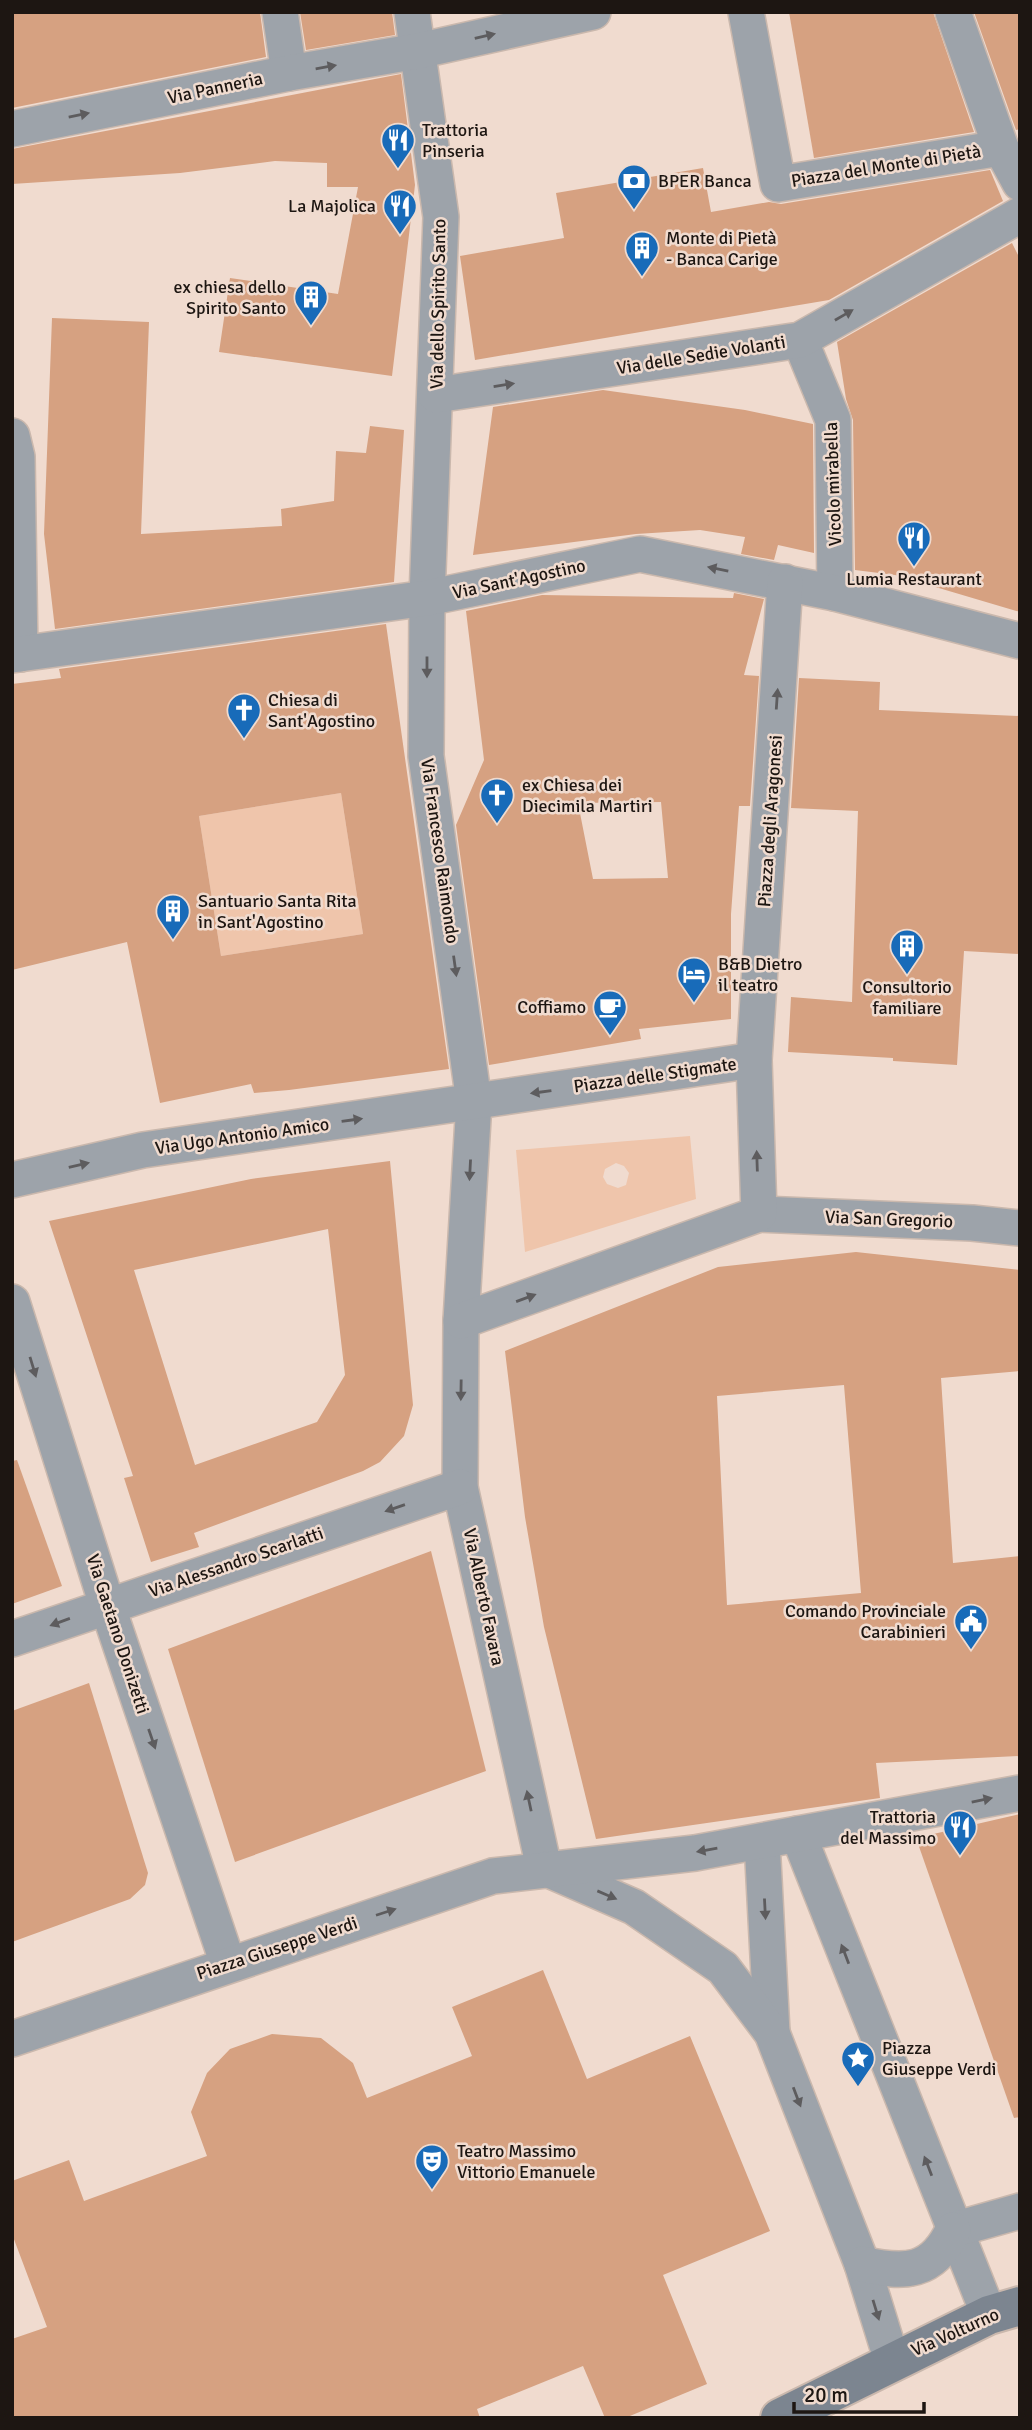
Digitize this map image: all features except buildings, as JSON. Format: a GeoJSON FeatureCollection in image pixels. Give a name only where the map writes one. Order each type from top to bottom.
{"type":"FeatureCollection","features":[{"type":"Feature","properties":{"kind":"street"},"geometry":{"type":"LineString","coordinates":[[279,12],[289,73]]}},
{"type":"Feature","properties":{"kind":"street","name":"Via dello Spirito Santo"},"geometry":{"type":"LineString","coordinates":[[412,12],[441,217],[427,598]]}},
{"type":"Feature","properties":{"kind":"street","name":"Piazza del Monte di Pietà"},"geometry":{"type":"LineString","coordinates":[[746,12],[778,184],[1001,148]]}},
{"type":"Feature","properties":{"kind":"street"},"geometry":{"type":"LineString","coordinates":[[953,12],[1001,148],[1020,183]]}},
{"type":"Feature","properties":{"kind":"street","name":"Via Panneria"},"geometry":{"type":"LineString","coordinates":[[12,129],[289,73],[418,51],[586,13]]}},
{"type":"Feature","properties":{"kind":"street","name":"Via delle Sedie Volanti"},"geometry":{"type":"LineString","coordinates":[[436,396],[800,340],[1020,215]]}},
{"type":"Feature","properties":{"kind":"street","name":"Vicolo mirabella"},"geometry":{"type":"LineString","coordinates":[[800,340],[833,420],[835,593]]}},
{"type":"Feature","properties":{"kind":"street"},"geometry":{"type":"LineString","coordinates":[[14,450],[16,654]]}},
{"type":"Feature","properties":{"kind":"street","name":"Via Sant'Agostino"},"geometry":{"type":"LineString","coordinates":[[16,654],[427,598],[640,554],[835,593],[1020,641]]}},
{"type":"Feature","properties":{"kind":"street","name":"Piazza degli Aragonesi"},"geometry":{"type":"LineString","coordinates":[[754,1060],[785,582]]}},
{"type":"Feature","properties":{"kind":"street","name":"Via Francesco Raimondo"},"geometry":{"type":"LineString","coordinates":[[427,598],[426,756],[474,1102]]}},
{"type":"Feature","properties":{"kind":"street","name":"Piazza delle Stigmate"},"geometry":{"type":"LineString","coordinates":[[474,1102],[754,1060],[759,1214]]}},
{"type":"Feature","properties":{"kind":"street"},"geometry":{"type":"LineString","coordinates":[[474,1102],[461,1321],[759,1214]]}},
{"type":"Feature","properties":{"kind":"street","name":"Via Ugo Antonio Amico"},"geometry":{"type":"LineString","coordinates":[[12,1180],[144,1150],[474,1102]]}},
{"type":"Feature","properties":{"kind":"street","name":"Via San Gregorio"},"geometry":{"type":"LineString","coordinates":[[759,1214],[1020,1228]]}},
{"type":"Feature","properties":{"kind":"street","name":"Via Gaetano Donizetti"},"geometry":{"type":"LineString","coordinates":[[12,1302],[107,1605],[228,1964]]}},
{"type":"Feature","properties":{"kind":"street","name":"Via Alberto Favara"},"geometry":{"type":"LineString","coordinates":[[461,1321],[460,1487],[544,1868]]}},
{"type":"Feature","properties":{"kind":"street","name":"Via Alessandro Scarlatti"},"geometry":{"type":"LineString","coordinates":[[12,1639],[460,1487]]}},
{"type":"Feature","properties":{"kind":"street","name":"Piazza Giuseppe Verdi"},"geometry":{"type":"LineString","coordinates":[[12,2039],[493,1876],[544,1868],[695,1853],[1020,1793]]}},
{"type":"Feature","properties":{"kind":"street"},"geometry":{"type":"LineString","coordinates":[[798,1834],[953,2230],[1004,2310]]}},
{"type":"Feature","properties":{"kind":"street"},"geometry":{"type":"LineString","coordinates":[[762,1841],[772,2033]]}},
{"type":"Feature","properties":{"kind":"street"},"geometry":{"type":"LineString","coordinates":[[544,1868],[634,1907],[723,1968],[772,2033],[862,2264],[892,2361],[780,2418]]}},
{"type":"Feature","properties":{"kind":"street"},"geometry":{"type":"LineString","coordinates":[[862,2264],[891,2271],[919,2267],[944,2250],[953,2230],[1020,2211]]}},
{"type":"Feature","properties":{"kind":"street","name":"Via Volturno"},"geometry":{"type":"LineString","coordinates":[[892,2361],[1004,2310]]}},
{"type":"Feature","properties":{"kind":"shaded area"},"geometry":{"type":"Polygon","coordinates":[[[341,793],[363,934],[221,956],[199,816],[341,793]]]}},
{"type":"Feature","properties":{"kind":"shaded area"},"geometry":{"type":"Polygon","coordinates":[[[690,1136],[696,1199],[525,1252],[516,1150],[690,1136]],[[616,1163],[605,1169],[603,1177],[607,1184],[618,1188],[626,1185],[629,1173],[624,1166],[616,1163]]]}},
{"type":"Feature","properties":{"kind":"place","name":"Trattoria Pinseria"},"geometry":{"type":"Point","coordinates":[398,170]}},
{"type":"Feature","properties":{"kind":"place","name":"BPER Banca"},"geometry":{"type":"Point","coordinates":[634,211]}},
{"type":"Feature","properties":{"kind":"place","name":"La Majolica"},"geometry":{"type":"Point","coordinates":[400,236]}},
{"type":"Feature","properties":{"kind":"place","name":"Monte di Pietà - Banca Carige"},"geometry":{"type":"Point","coordinates":[642,278]}},
{"type":"Feature","properties":{"kind":"place","name":"ex chiesa dello Spirito Santo"},"geometry":{"type":"Point","coordinates":[311,327]}},
{"type":"Feature","properties":{"kind":"place","name":"Lumia Restaurant"},"geometry":{"type":"Point","coordinates":[914,568]}},
{"type":"Feature","properties":{"kind":"place","name":"Chiesa di Sant'Agostino"},"geometry":{"type":"Point","coordinates":[244,740]}},
{"type":"Feature","properties":{"kind":"place","name":"ex Chiesa dei Diecimila Martiri"},"geometry":{"type":"Point","coordinates":[497,825]}},
{"type":"Feature","properties":{"kind":"place","name":"Santuario Santa Rita in Sant'Agostino"},"geometry":{"type":"Point","coordinates":[173,941]}},
{"type":"Feature","properties":{"kind":"place","name":"Consultorio familiare"},"geometry":{"type":"Point","coordinates":[907,976]}},
{"type":"Feature","properties":{"kind":"place","name":"B&B Dietro il teatro"},"geometry":{"type":"Point","coordinates":[694,1004]}},
{"type":"Feature","properties":{"kind":"place","name":"Coffiamo"},"geometry":{"type":"Point","coordinates":[610,1037]}},
{"type":"Feature","properties":{"kind":"place","name":"Comando Provinciale Carabinieri"},"geometry":{"type":"Point","coordinates":[971,1651]}},
{"type":"Feature","properties":{"kind":"place","name":"Trattoria del Massimo"},"geometry":{"type":"Point","coordinates":[960,1857]}},
{"type":"Feature","properties":{"kind":"place","name":"Piazza Giuseppe Verdi"},"geometry":{"type":"Point","coordinates":[858,2088]}},
{"type":"Feature","properties":{"kind":"place","name":"Teatro Massimo Vittorio Emanuele"},"geometry":{"type":"Point","coordinates":[432,2191]}}]}
